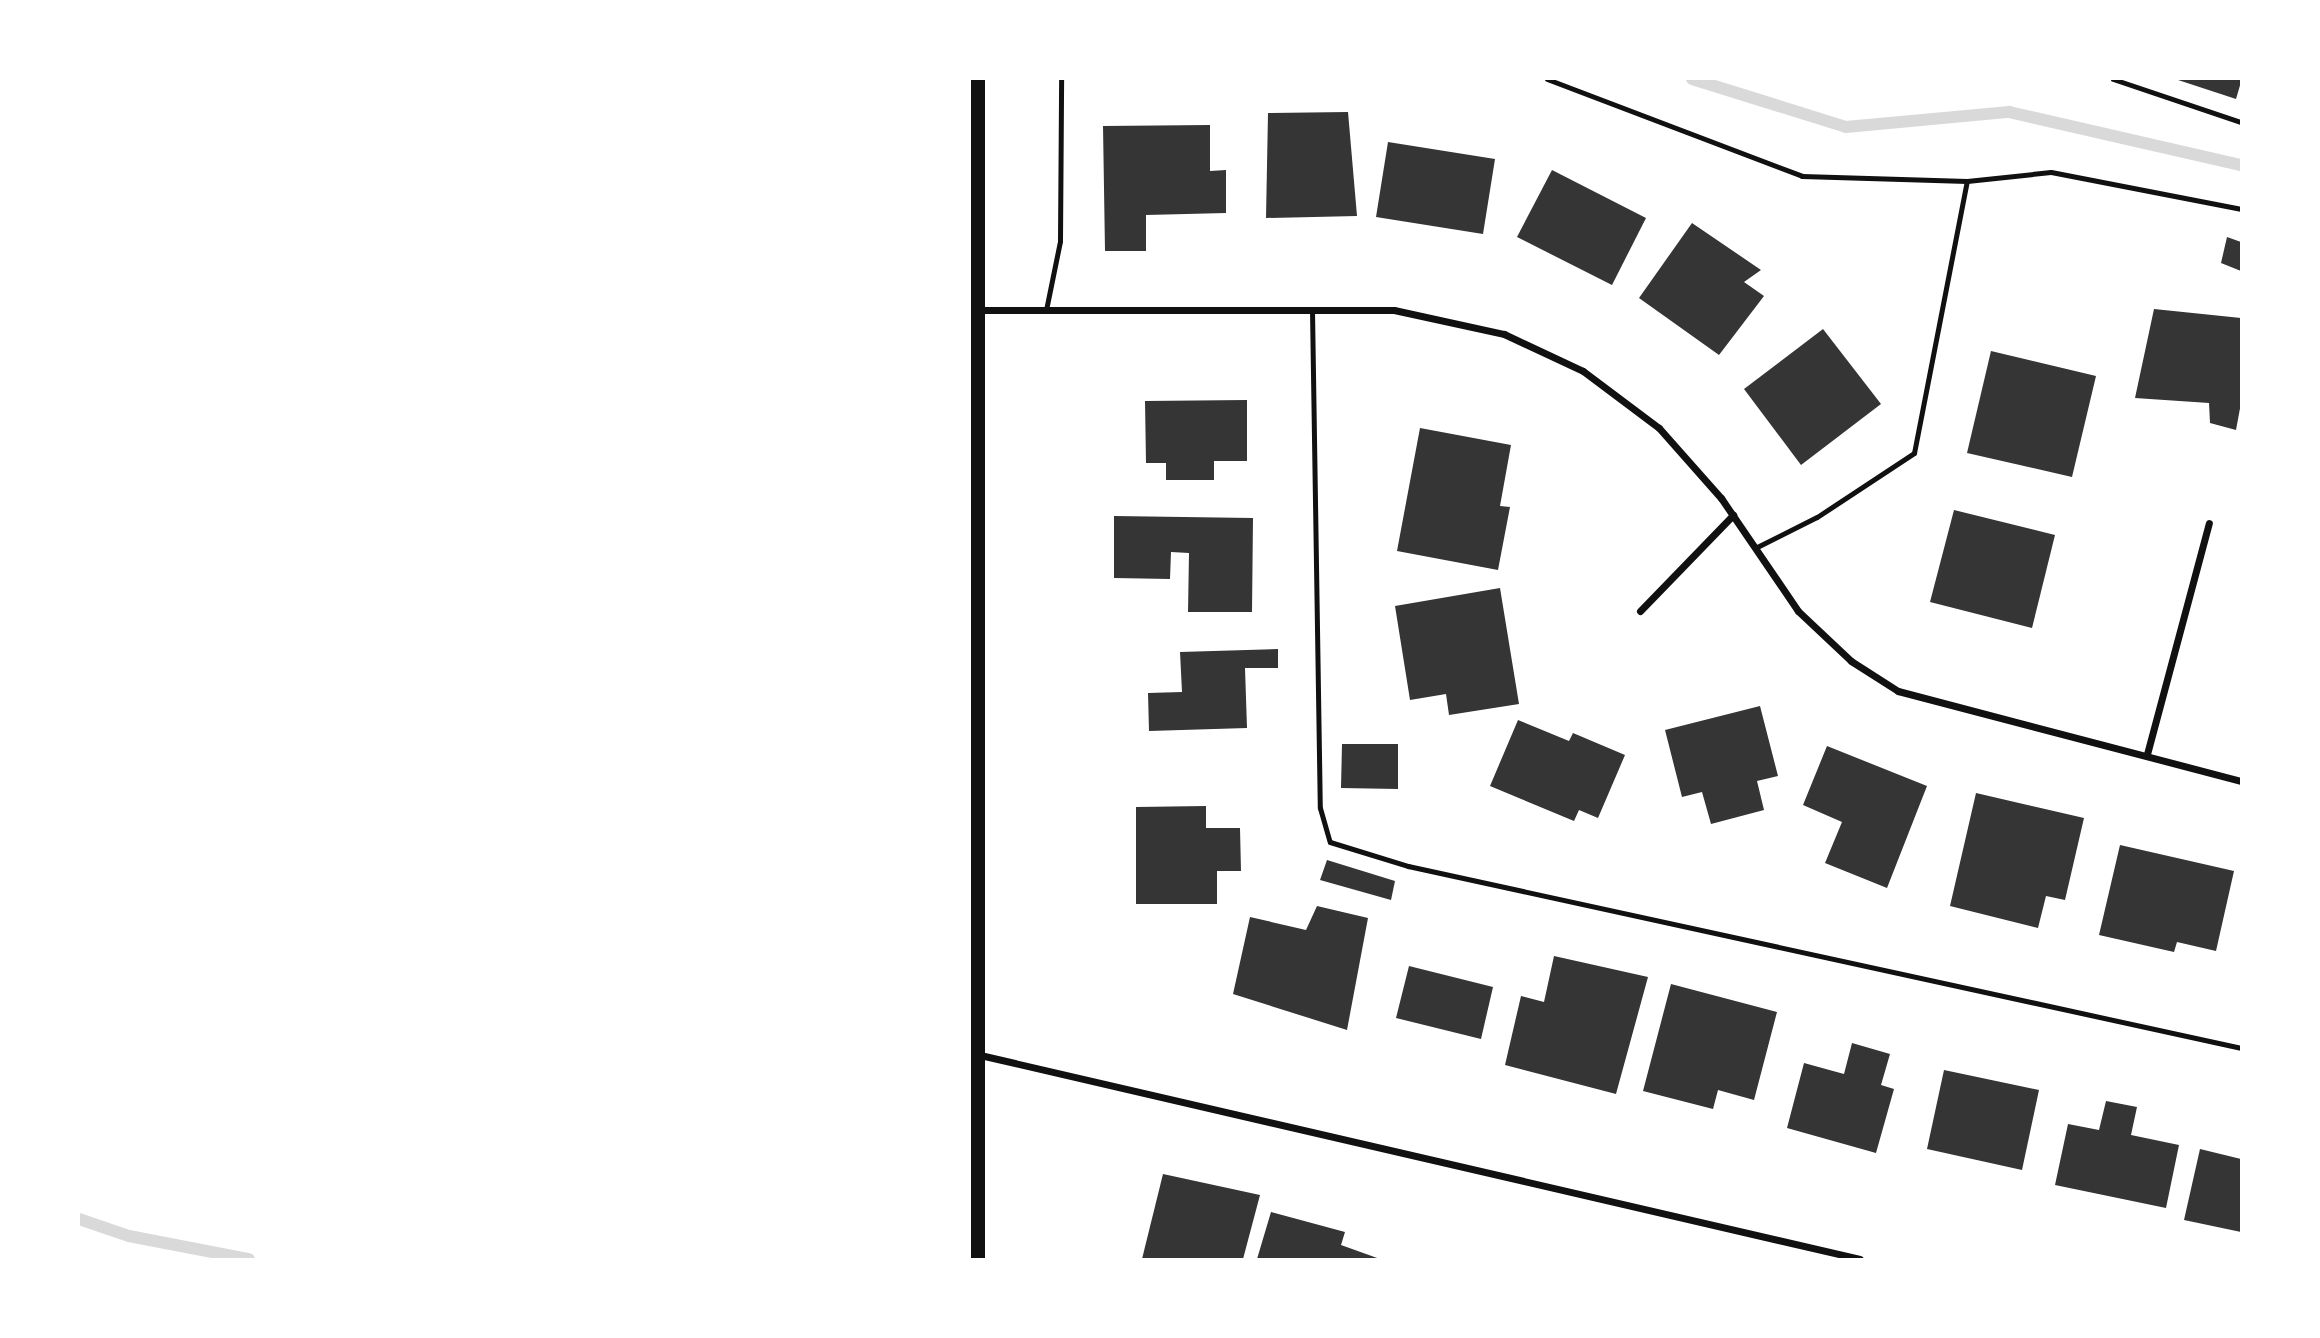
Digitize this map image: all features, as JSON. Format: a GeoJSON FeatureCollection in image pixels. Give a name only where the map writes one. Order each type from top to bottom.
{"type":"FeatureCollection","features":[{"type":"Feature","properties":{"kind":"main road"},"geometry":{"type":"LineString","coordinates":[[978,79],[978,1259]]}},
{"type":"Feature","properties":{"kind":"street"},"geometry":{"type":"LineString","coordinates":[[979,310],[1312,310],[1426,314],[1504,334],[1583,371],[1659,428],[1733,515],[1798,611],[1851,661],[1898,691],[2147,754],[2241,781]]}},
{"type":"Feature","properties":{"kind":"street"},"geometry":{"type":"LineString","coordinates":[[1640,611],[1733,515]]}},
{"type":"Feature","properties":{"kind":"street"},"geometry":{"type":"LineString","coordinates":[[2147,754],[2209,523]]}},
{"type":"Feature","properties":{"kind":"street"},"geometry":{"type":"LineString","coordinates":[[980,1055],[1860,1259]]}},
{"type":"Feature","properties":{"kind":"lane"},"geometry":{"type":"LineString","coordinates":[[1045,310],[1060,241],[1061,79]]}},
{"type":"Feature","properties":{"kind":"lane"},"geometry":{"type":"LineString","coordinates":[[1547,79],[1802,176],[1967,181],[2051,172],[2241,209]]}},
{"type":"Feature","properties":{"kind":"lane"},"geometry":{"type":"LineString","coordinates":[[2113,79],[2241,122]]}},
{"type":"Feature","properties":{"kind":"lane"},"geometry":{"type":"LineString","coordinates":[[1755,548],[1817,517],[1914,453],[1967,181]]}},
{"type":"Feature","properties":{"kind":"lane"},"geometry":{"type":"LineString","coordinates":[[1312,310],[1320,808],[1330,842],[1408,866],[2241,1048]]}},
{"type":"Feature","properties":{"kind":"building"},"geometry":{"type":"Polygon","coordinates":[[[2175,79],[2241,79],[2241,82],[2236,99],[2175,79]]]}},
{"type":"Feature","properties":{"kind":"building"},"geometry":{"type":"Polygon","coordinates":[[[1348,112],[1357,216],[1266,218],[1268,113],[1348,112]]]}},
{"type":"Feature","properties":{"kind":"building"},"geometry":{"type":"Polygon","coordinates":[[[1210,125],[1210,171],[1226,170],[1226,213],[1146,215],[1146,251],[1105,251],[1103,126],[1210,125]]]}},
{"type":"Feature","properties":{"kind":"building"},"geometry":{"type":"Polygon","coordinates":[[[1388,142],[1495,159],[1483,234],[1376,217],[1388,142]]]}},
{"type":"Feature","properties":{"kind":"building"},"geometry":{"type":"Polygon","coordinates":[[[1552,170],[1646,218],[1612,285],[1517,237],[1552,170]]]}},
{"type":"Feature","properties":{"kind":"building"},"geometry":{"type":"Polygon","coordinates":[[[1692,223],[1761,270],[1744,282],[1764,296],[1719,355],[1639,298],[1692,223]]]}},
{"type":"Feature","properties":{"kind":"building"},"geometry":{"type":"Polygon","coordinates":[[[2227,237],[2241,242],[2241,271],[2221,263],[2227,237]]]}},
{"type":"Feature","properties":{"kind":"building"},"geometry":{"type":"Polygon","coordinates":[[[2154,309],[2241,318],[2241,403],[2236,430],[2210,423],[2209,403],[2135,398],[2154,309]]]}},
{"type":"Feature","properties":{"kind":"building"},"geometry":{"type":"Polygon","coordinates":[[[1823,329],[1881,404],[1801,465],[1744,389],[1823,329]]]}},
{"type":"Feature","properties":{"kind":"building"},"geometry":{"type":"Polygon","coordinates":[[[1991,351],[2096,376],[2072,477],[1967,453],[1991,351]]]}},
{"type":"Feature","properties":{"kind":"building"},"geometry":{"type":"Polygon","coordinates":[[[1247,400],[1247,461],[1214,461],[1214,480],[1166,480],[1166,463],[1146,463],[1145,401],[1247,400]]]}},
{"type":"Feature","properties":{"kind":"building"},"geometry":{"type":"Polygon","coordinates":[[[1420,428],[1511,445],[1500,506],[1510,507],[1498,570],[1397,551],[1420,428]]]}},
{"type":"Feature","properties":{"kind":"building"},"geometry":{"type":"Polygon","coordinates":[[[1954,510],[2055,535],[2032,628],[1930,602],[1954,510]]]}},
{"type":"Feature","properties":{"kind":"building"},"geometry":{"type":"Polygon","coordinates":[[[1114,516],[1253,518],[1252,612],[1188,612],[1189,553],[1171,552],[1170,579],[1114,578],[1114,516]]]}},
{"type":"Feature","properties":{"kind":"building"},"geometry":{"type":"Polygon","coordinates":[[[1500,588],[1519,704],[1449,715],[1446,694],[1410,700],[1395,606],[1500,588]]]}},
{"type":"Feature","properties":{"kind":"building"},"geometry":{"type":"Polygon","coordinates":[[[1278,649],[1278,668],[1245,668],[1247,728],[1149,731],[1148,693],[1182,692],[1180,652],[1278,649]]]}},
{"type":"Feature","properties":{"kind":"building"},"geometry":{"type":"Polygon","coordinates":[[[1760,706],[1778,776],[1757,781],[1764,810],[1711,824],[1702,792],[1682,797],[1665,730],[1760,706]]]}},
{"type":"Feature","properties":{"kind":"building"},"geometry":{"type":"Polygon","coordinates":[[[1518,720],[1569,741],[1573,733],[1625,755],[1598,818],[1579,810],[1574,821],[1490,786],[1518,720]]]}},
{"type":"Feature","properties":{"kind":"building"},"geometry":{"type":"Polygon","coordinates":[[[1342,744],[1398,744],[1398,789],[1341,788],[1342,744]]]}},
{"type":"Feature","properties":{"kind":"building"},"geometry":{"type":"Polygon","coordinates":[[[1827,746],[1927,786],[1887,888],[1825,863],[1842,822],[1803,805],[1827,746]]]}},
{"type":"Feature","properties":{"kind":"building"},"geometry":{"type":"Polygon","coordinates":[[[1976,793],[2084,818],[2065,900],[2046,896],[2038,928],[1950,906],[1976,793]]]}},
{"type":"Feature","properties":{"kind":"building"},"geometry":{"type":"Polygon","coordinates":[[[1206,806],[1206,828],[1240,828],[1241,871],[1217,871],[1217,904],[1136,904],[1136,807],[1206,806]]]}},
{"type":"Feature","properties":{"kind":"building"},"geometry":{"type":"Polygon","coordinates":[[[2120,845],[2234,871],[2216,951],[2177,942],[2174,952],[2099,935],[2120,845]]]}},
{"type":"Feature","properties":{"kind":"building"},"geometry":{"type":"Polygon","coordinates":[[[1327,860],[1395,881],[1391,900],[1320,880],[1327,860]]]}},
{"type":"Feature","properties":{"kind":"building"},"geometry":{"type":"Polygon","coordinates":[[[1317,906],[1368,918],[1347,1030],[1233,994],[1250,917],[1306,930],[1317,906]]]}},
{"type":"Feature","properties":{"kind":"building"},"geometry":{"type":"Polygon","coordinates":[[[1554,956],[1648,977],[1616,1094],[1505,1065],[1521,996],[1544,1002],[1554,956]]]}},
{"type":"Feature","properties":{"kind":"building"},"geometry":{"type":"Polygon","coordinates":[[[1409,966],[1493,987],[1481,1039],[1396,1018],[1409,966]]]}},
{"type":"Feature","properties":{"kind":"building"},"geometry":{"type":"Polygon","coordinates":[[[1671,984],[1777,1012],[1754,1100],[1718,1090],[1713,1109],[1643,1091],[1671,984]]]}},
{"type":"Feature","properties":{"kind":"building"},"geometry":{"type":"Polygon","coordinates":[[[1852,1043],[1890,1054],[1881,1085],[1894,1089],[1876,1153],[1787,1128],[1804,1063],[1844,1074],[1852,1043]]]}},
{"type":"Feature","properties":{"kind":"building"},"geometry":{"type":"Polygon","coordinates":[[[1944,1070],[2039,1090],[2022,1170],[1927,1149],[1944,1070]]]}},
{"type":"Feature","properties":{"kind":"building"},"geometry":{"type":"Polygon","coordinates":[[[2106,1101],[2137,1107],[2131,1135],[2179,1145],[2166,1208],[2055,1185],[2068,1124],[2099,1130],[2106,1101]]]}},
{"type":"Feature","properties":{"kind":"building"},"geometry":{"type":"Polygon","coordinates":[[[2200,1149],[2241,1159],[2241,1232],[2184,1220],[2200,1149]]]}},
{"type":"Feature","properties":{"kind":"building"},"geometry":{"type":"Polygon","coordinates":[[[1163,1174],[1260,1195],[1243,1259],[1142,1259],[1163,1174]]]}},
{"type":"Feature","properties":{"kind":"building"},"geometry":{"type":"Polygon","coordinates":[[[1271,1212],[1345,1232],[1341,1245],[1380,1259],[1257,1259],[1271,1212]]]}},
{"type":"Feature","properties":{"kind":"waterway"},"geometry":{"type":"LineString","coordinates":[[1692,79],[1846,127],[2009,112],[2241,165]]}},
{"type":"Feature","properties":{"kind":"waterway"},"geometry":{"type":"LineString","coordinates":[[79,1219],[129,1236],[249,1259]]}}]}
